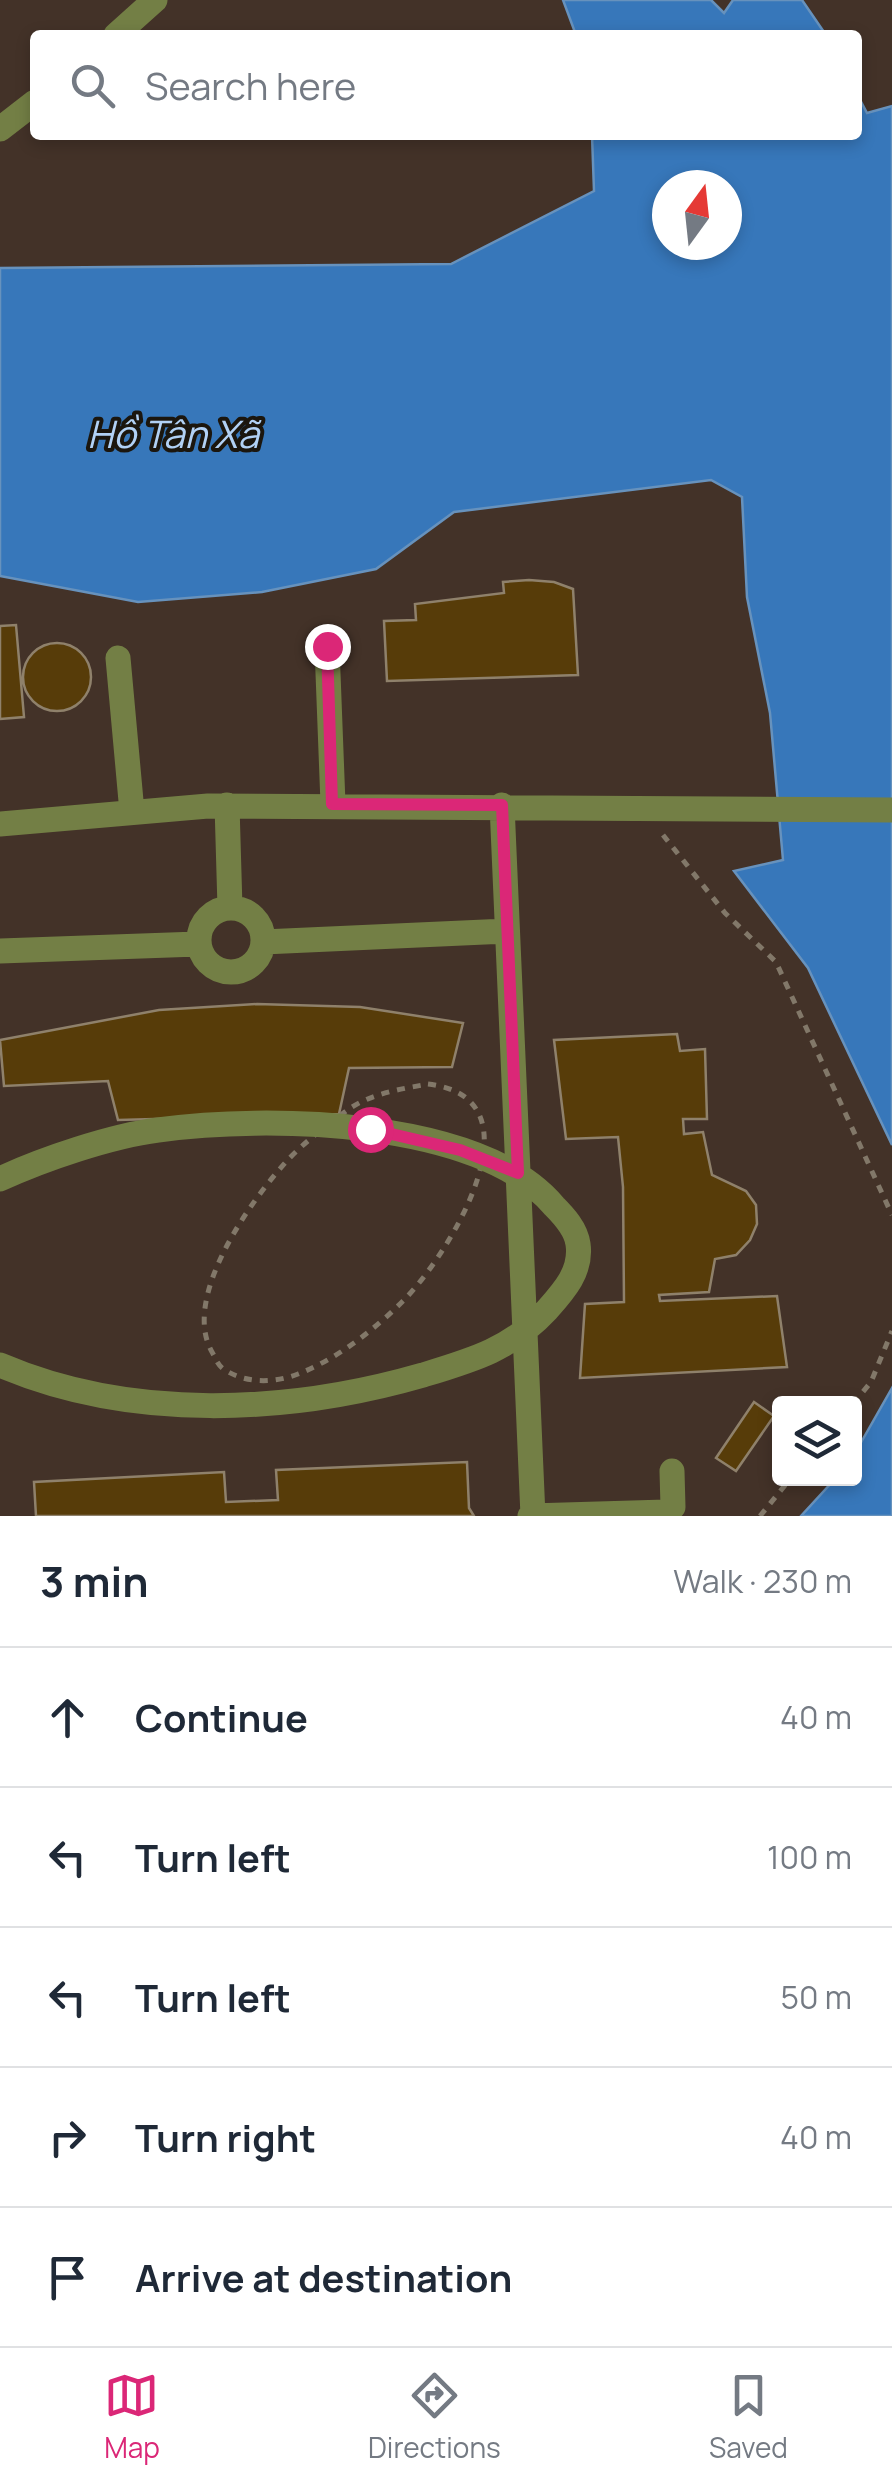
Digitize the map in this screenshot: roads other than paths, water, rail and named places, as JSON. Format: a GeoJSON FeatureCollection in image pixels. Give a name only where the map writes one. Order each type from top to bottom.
{"type":"FeatureCollection","features":[{"type":"Feature","properties":{"kind":"street"},"geometry":{"type":"LineString","coordinates":[[122,30],[155,0]]}},
{"type":"Feature","properties":{"kind":"street"},"geometry":{"type":"LineString","coordinates":[[0,129],[30,106]]}},
{"type":"Feature","properties":{"kind":"street"},"geometry":{"type":"LineString","coordinates":[[327,646],[332,804]]}},
{"type":"Feature","properties":{"kind":"street"},"geometry":{"type":"LineString","coordinates":[[118,658],[132,812]]}},
{"type":"Feature","properties":{"kind":"street"},"geometry":{"type":"LineString","coordinates":[[227,805],[230,908]]}},
{"type":"Feature","properties":{"kind":"street"},"geometry":{"type":"LineString","coordinates":[[0,824],[227,805],[892,810]]}},
{"type":"Feature","properties":{"kind":"street"},"geometry":{"type":"LineString","coordinates":[[502,805],[531,1516],[666,1512],[673,1507],[672,1471]]}},
{"type":"Feature","properties":{"kind":"street"},"geometry":{"type":"LineString","coordinates":[[230,908],[250,914],[258,922],[264,942],[257,960],[232,973],[222,972],[206,961],[198,944],[203,923],[219,910],[230,908]]}},
{"type":"Feature","properties":{"kind":"street"},"geometry":{"type":"LineString","coordinates":[[264,942],[507,931]]}},
{"type":"Feature","properties":{"kind":"street"},"geometry":{"type":"LineString","coordinates":[[0,951],[198,944]]}},
{"type":"Feature","properties":{"kind":"street"},"geometry":{"type":"LineString","coordinates":[[0,1179],[57,1157],[156,1130],[279,1121],[370,1129],[460,1150],[518,1173],[566,1219],[578,1244],[576,1270],[568,1284],[524,1335],[466,1362],[378,1388],[299,1402],[186,1405],[98,1395],[28,1377],[0,1365]]}},
{"type":"Feature","properties":{"kind":"water"},"geometry":{"type":"Polygon","coordinates":[[[563,0],[711,0],[724,13],[733,0],[802,0],[823,30],[574,30],[563,0]]]}},
{"type":"Feature","properties":{"kind":"water","name":"Hồ Tân Xã"},"geometry":{"type":"Polygon","coordinates":[[[862,104],[867,113],[892,106],[892,1145],[808,968],[734,871],[783,860],[770,713],[747,597],[742,497],[711,480],[454,512],[376,569],[262,592],[138,602],[0,576],[0,268],[451,264],[594,191],[592,140],[862,140],[862,104]]]}},
{"type":"Feature","properties":{"kind":"water"},"geometry":{"type":"Polygon","coordinates":[[[892,1388],[892,1516],[801,1516],[829,1486],[862,1486],[862,1441],[892,1388]]]}}]}
